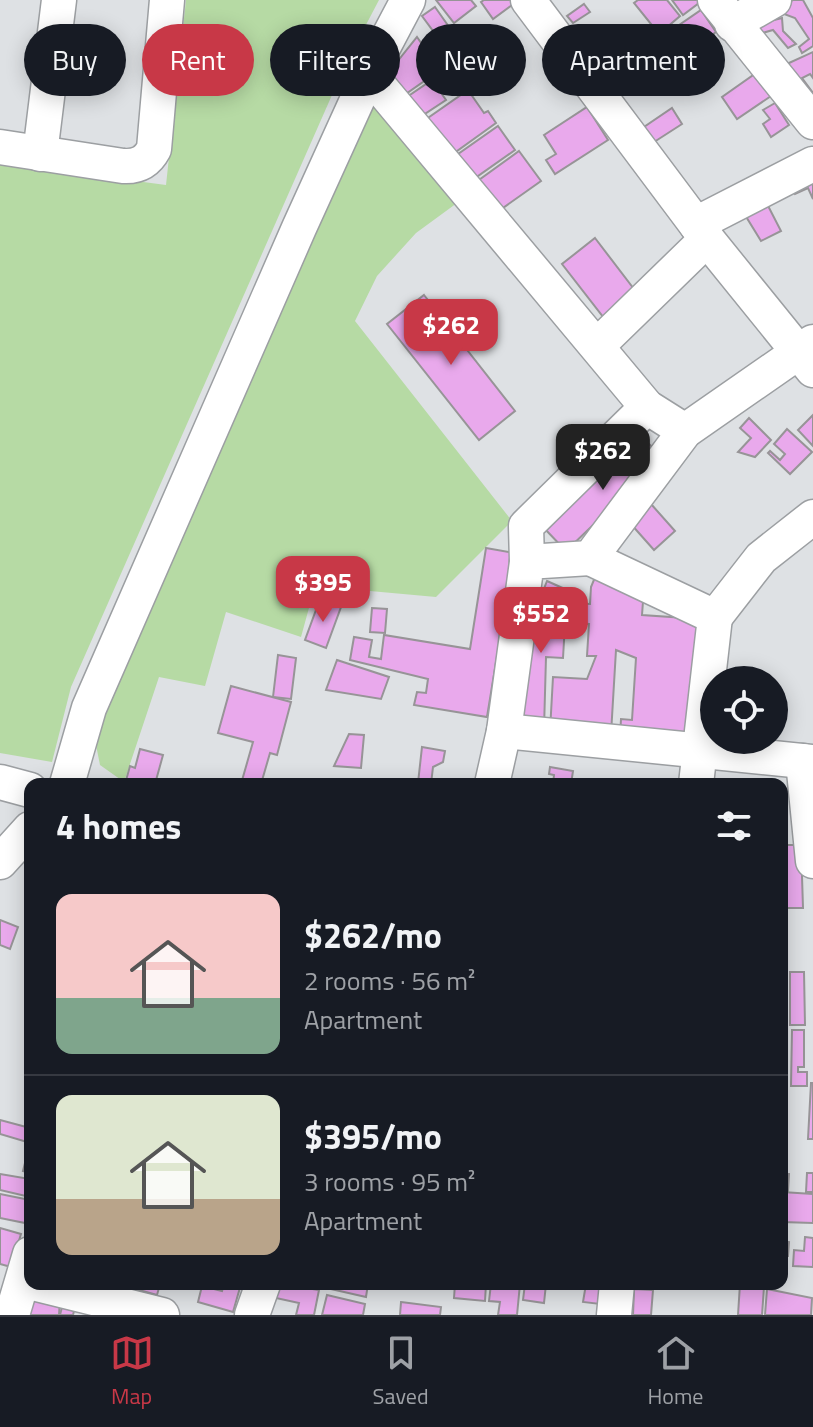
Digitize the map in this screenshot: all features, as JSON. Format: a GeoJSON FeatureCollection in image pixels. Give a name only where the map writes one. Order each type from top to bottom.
{"type":"FeatureCollection","features":[{"type":"Feature","properties":{"kind":"street"},"geometry":{"type":"LineString","coordinates":[[40,154],[59,0]]}},
{"type":"Feature","properties":{"kind":"street"},"geometry":{"type":"LineString","coordinates":[[0,147],[131,167],[151,156],[155,141],[167,0]]}},
{"type":"Feature","properties":{"kind":"street"},"geometry":{"type":"LineString","coordinates":[[395,24],[408,0]]}},
{"type":"Feature","properties":{"kind":"street"},"geometry":{"type":"LineString","coordinates":[[528,0],[702,231],[808,355],[685,431],[590,558]]}},
{"type":"Feature","properties":{"kind":"street"},"geometry":{"type":"LineString","coordinates":[[774,0],[724,12],[813,122]]}},
{"type":"Feature","properties":{"kind":"street"},"geometry":{"type":"LineString","coordinates":[[69,778],[89,708],[359,96]]}},
{"type":"Feature","properties":{"kind":"street"},"geometry":{"type":"LineString","coordinates":[[387,96],[647,407],[685,431]]}},
{"type":"Feature","properties":{"kind":"street"},"geometry":{"type":"LineString","coordinates":[[597,346],[702,231],[813,164]]}},
{"type":"Feature","properties":{"kind":"street"},"geometry":{"type":"LineString","coordinates":[[493,778],[504,731],[527,562],[526,526],[647,407]]}},
{"type":"Feature","properties":{"kind":"street"},"geometry":{"type":"LineString","coordinates":[[698,768],[715,617],[761,558],[813,517]]}},
{"type":"Feature","properties":{"kind":"street"},"geometry":{"type":"LineString","coordinates":[[527,562],[590,558],[715,617]]}},
{"type":"Feature","properties":{"kind":"street"},"geometry":{"type":"LineString","coordinates":[[504,731],[698,768],[808,761],[813,861]]}},
{"type":"Feature","properties":{"kind":"street"},"geometry":{"type":"LineString","coordinates":[[0,782],[24,788]]}},
{"type":"Feature","properties":{"kind":"street"},"geometry":{"type":"LineString","coordinates":[[0,862],[24,836]]}},
{"type":"Feature","properties":{"kind":"street"},"geometry":{"type":"LineString","coordinates":[[12,1315],[24,1287]]}},
{"type":"Feature","properties":{"kind":"street"},"geometry":{"type":"LineString","coordinates":[[79,1290],[162,1315]]}},
{"type":"Feature","properties":{"kind":"street"},"geometry":{"type":"LineString","coordinates":[[252,1315],[261,1290]]}},
{"type":"Feature","properties":{"kind":"street"},"geometry":{"type":"LineString","coordinates":[[614,1315],[616,1290]]}},
{"type":"Feature","properties":{"kind":"green space"},"geometry":{"type":"Polygon","coordinates":[[[186,0],[379,0],[366,24],[270,24],[270,96],[332,96],[71,687],[52,762],[0,753],[0,163],[166,185],[176,96],[254,96],[254,24],[183,24],[186,0]]]}},
{"type":"Feature","properties":{"kind":"green space"},"geometry":{"type":"Polygon","coordinates":[[[368,96],[373,96],[457,203],[416,233],[377,276],[355,321],[512,521],[436,597],[315,586],[301,637],[226,612],[205,686],[159,677],[125,778],[118,778],[100,765],[94,735],[368,96]]]}},
{"type":"Feature","properties":{"kind":"building"},"geometry":{"type":"Polygon","coordinates":[[[436,0],[471,0],[476,6],[454,23],[436,0]]]}},
{"type":"Feature","properties":{"kind":"building"},"geometry":{"type":"Polygon","coordinates":[[[519,0],[493,19],[481,2],[519,0]]]}},
{"type":"Feature","properties":{"kind":"building"},"geometry":{"type":"Polygon","coordinates":[[[638,0],[667,0],[680,16],[671,24],[651,24],[634,3],[638,0]]]}},
{"type":"Feature","properties":{"kind":"building"},"geometry":{"type":"Polygon","coordinates":[[[672,0],[703,0],[683,15],[672,0]]]}},
{"type":"Feature","properties":{"kind":"building"},"geometry":{"type":"Polygon","coordinates":[[[803,0],[813,18],[813,46],[802,53],[799,47],[809,39],[795,18],[784,14],[780,5],[803,0]]]}},
{"type":"Feature","properties":{"kind":"building"},"geometry":{"type":"Polygon","coordinates":[[[584,4],[590,12],[573,23],[567,16],[584,4]]]}},
{"type":"Feature","properties":{"kind":"building"},"geometry":{"type":"Polygon","coordinates":[[[435,7],[447,24],[428,24],[422,16],[435,7]]]}},
{"type":"Feature","properties":{"kind":"building"},"geometry":{"type":"Polygon","coordinates":[[[771,9],[774,20],[782,18],[783,31],[796,44],[788,48],[773,30],[759,34],[753,18],[771,9]]]}},
{"type":"Feature","properties":{"kind":"building"},"geometry":{"type":"Polygon","coordinates":[[[701,10],[711,24],[681,24],[701,10]]]}},
{"type":"Feature","properties":{"kind":"building"},"geometry":{"type":"Polygon","coordinates":[[[416,38],[416,87],[400,98],[399,96],[400,58],[416,38]]]}},
{"type":"Feature","properties":{"kind":"building"},"geometry":{"type":"Polygon","coordinates":[[[813,52],[813,78],[810,74],[802,78],[813,93],[813,109],[789,78],[789,63],[813,52]]]}},
{"type":"Feature","properties":{"kind":"building"},"geometry":{"type":"Polygon","coordinates":[[[759,71],[774,94],[737,119],[722,97],[759,71]]]}},
{"type":"Feature","properties":{"kind":"building"},"geometry":{"type":"Polygon","coordinates":[[[416,91],[416,96],[443,96],[446,100],[417,119],[404,99],[416,91]]]}},
{"type":"Feature","properties":{"kind":"building"},"geometry":{"type":"Polygon","coordinates":[[[459,96],[472,96],[496,123],[450,156],[425,120],[459,96]]]}},
{"type":"Feature","properties":{"kind":"building"},"geometry":{"type":"Polygon","coordinates":[[[775,103],[789,125],[771,137],[763,124],[770,119],[763,110],[775,103]]]}},
{"type":"Feature","properties":{"kind":"building"},"geometry":{"type":"Polygon","coordinates":[[[587,107],[608,140],[555,174],[546,160],[556,154],[544,135],[587,107]]]}},
{"type":"Feature","properties":{"kind":"building"},"geometry":{"type":"Polygon","coordinates":[[[672,108],[682,124],[651,144],[641,129],[672,108]]]}},
{"type":"Feature","properties":{"kind":"building"},"geometry":{"type":"Polygon","coordinates":[[[498,126],[515,150],[468,183],[451,159],[498,126]]]}},
{"type":"Feature","properties":{"kind":"building"},"geometry":{"type":"Polygon","coordinates":[[[519,151],[541,181],[493,215],[472,185],[519,151]]]}},
{"type":"Feature","properties":{"kind":"building"},"geometry":{"type":"Polygon","coordinates":[[[813,175],[813,199],[808,188],[795,194],[791,185],[813,175]]]}},
{"type":"Feature","properties":{"kind":"building"},"geometry":{"type":"Polygon","coordinates":[[[764,198],[781,231],[761,241],[742,210],[764,198]]]}},
{"type":"Feature","properties":{"kind":"building"},"geometry":{"type":"Polygon","coordinates":[[[595,238],[637,293],[604,318],[562,264],[595,238]]]}},
{"type":"Feature","properties":{"kind":"building"},"geometry":{"type":"Polygon","coordinates":[[[424,295],[515,411],[479,440],[387,324],[424,295]]]}},
{"type":"Feature","properties":{"kind":"building"},"geometry":{"type":"Polygon","coordinates":[[[813,415],[813,446],[798,430],[813,415]]]}},
{"type":"Feature","properties":{"kind":"building"},"geometry":{"type":"Polygon","coordinates":[[[749,418],[771,440],[755,457],[738,452],[751,438],[740,428],[749,418]]]}},
{"type":"Feature","properties":{"kind":"building"},"geometry":{"type":"Polygon","coordinates":[[[787,429],[812,452],[790,474],[768,453],[770,451],[780,460],[785,454],[774,444],[787,429]]]}},
{"type":"Feature","properties":{"kind":"building"},"geometry":{"type":"Polygon","coordinates":[[[639,434],[663,458],[566,551],[543,527],[639,434]]]}},
{"type":"Feature","properties":{"kind":"building"},"geometry":{"type":"Polygon","coordinates":[[[651,504],[675,531],[654,550],[630,523],[651,504]]]}},
{"type":"Feature","properties":{"kind":"building"},"geometry":{"type":"Polygon","coordinates":[[[486,548],[514,553],[487,717],[414,705],[417,692],[426,693],[428,679],[350,660],[354,637],[372,640],[369,657],[381,659],[384,635],[470,649],[486,548]]]}},
{"type":"Feature","properties":{"kind":"building"},"geometry":{"type":"Polygon","coordinates":[[[598,570],[644,588],[642,615],[700,619],[697,747],[620,737],[621,719],[632,720],[636,658],[616,650],[611,734],[550,731],[553,677],[587,679],[596,656],[587,656],[589,624],[569,623],[570,603],[590,604],[591,587],[598,570]]]}},
{"type":"Feature","properties":{"kind":"building"},"geometry":{"type":"Polygon","coordinates":[[[547,581],[567,590],[563,658],[546,657],[544,729],[513,724],[529,627],[547,581]]]}},
{"type":"Feature","properties":{"kind":"building"},"geometry":{"type":"Polygon","coordinates":[[[320,599],[341,607],[326,648],[305,640],[320,599]]]}},
{"type":"Feature","properties":{"kind":"building"},"geometry":{"type":"Polygon","coordinates":[[[372,608],[387,609],[385,633],[370,632],[372,608]]]}},
{"type":"Feature","properties":{"kind":"building"},"geometry":{"type":"Polygon","coordinates":[[[278,655],[296,658],[291,699],[273,697],[278,655]]]}},
{"type":"Feature","properties":{"kind":"building"},"geometry":{"type":"Polygon","coordinates":[[[337,660],[389,677],[381,699],[326,690],[337,660]]]}},
{"type":"Feature","properties":{"kind":"building"},"geometry":{"type":"Polygon","coordinates":[[[231,686],[291,702],[277,755],[270,753],[263,778],[243,778],[253,742],[218,733],[231,686]]]}},
{"type":"Feature","properties":{"kind":"building"},"geometry":{"type":"Polygon","coordinates":[[[349,734],[364,735],[361,768],[334,766],[349,734]]]}},
{"type":"Feature","properties":{"kind":"building"},"geometry":{"type":"Polygon","coordinates":[[[422,747],[445,751],[443,762],[433,767],[432,778],[419,778],[422,747]]]}},
{"type":"Feature","properties":{"kind":"building"},"geometry":{"type":"Polygon","coordinates":[[[140,749],[163,755],[157,778],[127,778],[130,766],[135,768],[140,749]]]}},
{"type":"Feature","properties":{"kind":"building"},"geometry":{"type":"Polygon","coordinates":[[[550,767],[573,771],[572,778],[554,778],[554,775],[549,774],[550,767]]]}},
{"type":"Feature","properties":{"kind":"building"},"geometry":{"type":"Polygon","coordinates":[[[788,845],[801,845],[803,908],[788,908],[788,845]]]}},
{"type":"Feature","properties":{"kind":"building"},"geometry":{"type":"Polygon","coordinates":[[[0,920],[18,927],[10,949],[0,945],[0,920]]]}},
{"type":"Feature","properties":{"kind":"building"},"geometry":{"type":"Polygon","coordinates":[[[790,972],[804,972],[805,1025],[790,1025],[790,972]]]}},
{"type":"Feature","properties":{"kind":"building"},"geometry":{"type":"Polygon","coordinates":[[[792,1030],[804,1030],[804,1067],[798,1067],[798,1072],[807,1072],[807,1086],[791,1086],[792,1030]]]}},
{"type":"Feature","properties":{"kind":"building"},"geometry":{"type":"Polygon","coordinates":[[[811,1083],[813,1139],[808,1139],[811,1083]]]}},
{"type":"Feature","properties":{"kind":"building"},"geometry":{"type":"Polygon","coordinates":[[[0,1120],[24,1126],[24,1141],[0,1134],[0,1120]]]}},
{"type":"Feature","properties":{"kind":"building"},"geometry":{"type":"Polygon","coordinates":[[[807,1173],[813,1173],[813,1192],[806,1192],[807,1173]]]}},
{"type":"Feature","properties":{"kind":"building"},"geometry":{"type":"Polygon","coordinates":[[[0,1174],[24,1178],[24,1196],[0,1190],[0,1174]]]}},
{"type":"Feature","properties":{"kind":"building"},"geometry":{"type":"Polygon","coordinates":[[[788,1192],[813,1194],[813,1223],[788,1222],[788,1192]]]}},
{"type":"Feature","properties":{"kind":"building"},"geometry":{"type":"Polygon","coordinates":[[[0,1194],[24,1199],[24,1223],[0,1218],[0,1194]]]}},
{"type":"Feature","properties":{"kind":"building"},"geometry":{"type":"Polygon","coordinates":[[[0,1228],[21,1234],[11,1267],[0,1264],[0,1228]]]}},
{"type":"Feature","properties":{"kind":"building"},"geometry":{"type":"Polygon","coordinates":[[[805,1237],[813,1238],[813,1267],[793,1266],[794,1250],[804,1251],[805,1237]]]}},
{"type":"Feature","properties":{"kind":"building"},"geometry":{"type":"Polygon","coordinates":[[[139,1290],[158,1290],[157,1295],[139,1290]]]}},
{"type":"Feature","properties":{"kind":"building"},"geometry":{"type":"Polygon","coordinates":[[[201,1290],[239,1290],[233,1312],[198,1302],[201,1290]]]}},
{"type":"Feature","properties":{"kind":"building"},"geometry":{"type":"Polygon","coordinates":[[[278,1290],[319,1290],[314,1315],[296,1315],[299,1303],[276,1298],[278,1290]]]}},
{"type":"Feature","properties":{"kind":"building"},"geometry":{"type":"Polygon","coordinates":[[[335,1290],[367,1290],[366,1297],[335,1290]]]}},
{"type":"Feature","properties":{"kind":"building"},"geometry":{"type":"Polygon","coordinates":[[[455,1290],[486,1290],[485,1301],[454,1298],[455,1290]]]}},
{"type":"Feature","properties":{"kind":"building"},"geometry":{"type":"Polygon","coordinates":[[[490,1290],[519,1290],[517,1315],[498,1315],[500,1302],[489,1301],[490,1290]]]}},
{"type":"Feature","properties":{"kind":"building"},"geometry":{"type":"Polygon","coordinates":[[[524,1290],[545,1290],[544,1303],[523,1300],[524,1290]]]}},
{"type":"Feature","properties":{"kind":"building"},"geometry":{"type":"Polygon","coordinates":[[[585,1290],[602,1290],[600,1304],[583,1302],[585,1290]]]}},
{"type":"Feature","properties":{"kind":"building"},"geometry":{"type":"Polygon","coordinates":[[[634,1290],[653,1290],[651,1315],[633,1315],[634,1290]]]}},
{"type":"Feature","properties":{"kind":"building"},"geometry":{"type":"Polygon","coordinates":[[[740,1290],[764,1290],[762,1315],[738,1315],[740,1290]]]}},
{"type":"Feature","properties":{"kind":"building"},"geometry":{"type":"Polygon","coordinates":[[[767,1290],[812,1298],[811,1315],[765,1315],[767,1290]]]}},
{"type":"Feature","properties":{"kind":"building"},"geometry":{"type":"Polygon","coordinates":[[[31,1293],[60,1299],[59,1315],[26,1315],[31,1293]]]}},
{"type":"Feature","properties":{"kind":"building"},"geometry":{"type":"Polygon","coordinates":[[[327,1295],[365,1304],[363,1315],[322,1315],[327,1295]]]}},
{"type":"Feature","properties":{"kind":"building"},"geometry":{"type":"Polygon","coordinates":[[[401,1302],[441,1307],[440,1315],[400,1315],[401,1302]]]}},
{"type":"Feature","properties":{"kind":"building"},"geometry":{"type":"Polygon","coordinates":[[[62,1307],[74,1311],[73,1315],[60,1315],[62,1307]]]}}]}
